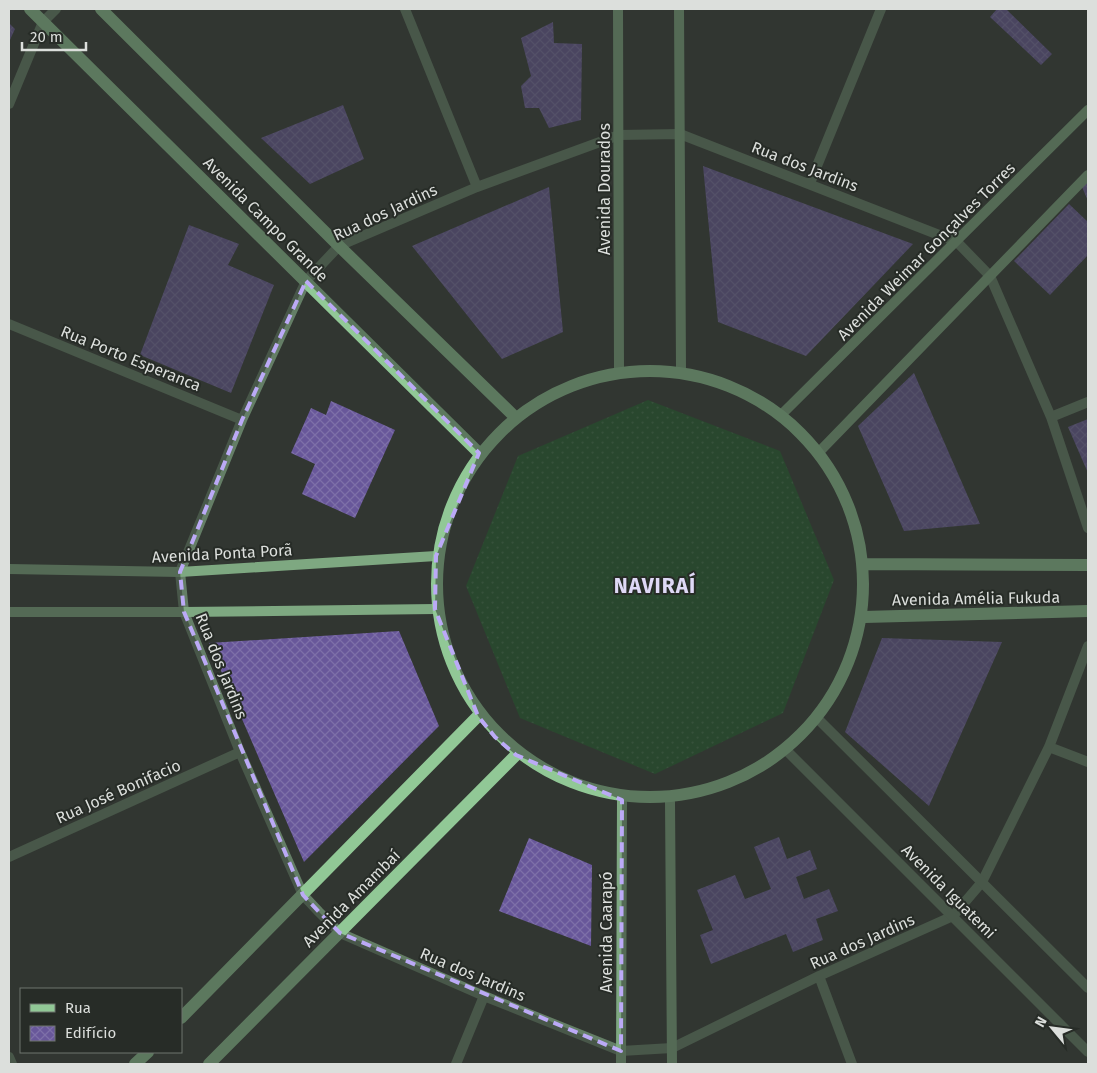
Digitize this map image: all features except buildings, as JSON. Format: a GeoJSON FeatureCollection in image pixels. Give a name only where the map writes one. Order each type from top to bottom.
{"type":"FeatureCollection","features":[{"type":"Feature","properties":{"kind":"main road","name":"Avenida Campo Grande"},"geometry":{"type":"LineString","coordinates":[[30,9],[478,453]]}},
{"type":"Feature","properties":{"kind":"main road","name":"Avenida Campo Grande"},"geometry":{"type":"LineString","coordinates":[[101,9],[339,246],[514,416]]}},
{"type":"Feature","properties":{"kind":"main road","name":"Avenida Dourados"},"geometry":{"type":"LineString","coordinates":[[618,9],[619,369]]}},
{"type":"Feature","properties":{"kind":"main road"},"geometry":{"type":"LineString","coordinates":[[679,9],[681,369]]}},
{"type":"Feature","properties":{"kind":"main road","name":"Avenida Weimar Gonçalves Torres"},"geometry":{"type":"LineString","coordinates":[[784,412],[1088,110]]}},
{"type":"Feature","properties":{"kind":"main road"},"geometry":{"type":"LineString","coordinates":[[821,450],[1088,175]]}},
{"type":"Feature","properties":{"kind":"main road"},"geometry":{"type":"LineString","coordinates":[[619,369],[681,369],[784,412],[821,450],[867,564],[864,617],[819,720],[788,752],[670,802],[622,800],[516,755],[495,737],[478,716],[435,609],[436,556],[478,453],[514,416],[619,369]]}},
{"type":"Feature","properties":{"kind":"main road","name":"Avenida Ponta Porã"},"geometry":{"type":"LineString","coordinates":[[9,569],[180,572],[436,556]]}},
{"type":"Feature","properties":{"kind":"main road","name":"Avenida Amélia Fukuda"},"geometry":{"type":"LineString","coordinates":[[867,564],[1088,566]]}},
{"type":"Feature","properties":{"kind":"main road"},"geometry":{"type":"LineString","coordinates":[[9,612],[435,609]]}},
{"type":"Feature","properties":{"kind":"main road","name":"Avenida Amélia Fukuda"},"geometry":{"type":"LineString","coordinates":[[864,617],[1088,611]]}},
{"type":"Feature","properties":{"kind":"main road"},"geometry":{"type":"LineString","coordinates":[[182,1017],[478,716]]}},
{"type":"Feature","properties":{"kind":"main road","name":"Avenida Amambaí"},"geometry":{"type":"LineString","coordinates":[[209,1064],[516,755]]}},
{"type":"Feature","properties":{"kind":"main road","name":"Avenida Caarapó"},"geometry":{"type":"LineString","coordinates":[[621,1064],[622,800]]}},
{"type":"Feature","properties":{"kind":"main road"},"geometry":{"type":"LineString","coordinates":[[670,802],[672,1064]]}},
{"type":"Feature","properties":{"kind":"main road"},"geometry":{"type":"LineString","coordinates":[[135,1064],[147,1053]]}},
{"type":"Feature","properties":{"kind":"street"},"geometry":{"type":"LineString","coordinates":[[9,104],[43,22],[56,9]]}},
{"type":"Feature","properties":{"kind":"street"},"geometry":{"type":"LineString","coordinates":[[405,9],[477,187]]}},
{"type":"Feature","properties":{"kind":"street"},"geometry":{"type":"LineString","coordinates":[[810,184],[881,9]]}},
{"type":"Feature","properties":{"kind":"street","name":"Rua dos Jardins"},"geometry":{"type":"LineString","coordinates":[[1088,528],[1051,417],[990,276],[957,242],[680,134],[619,135],[477,187],[339,246],[306,282],[242,420],[180,572],[184,612],[240,752],[303,895],[340,933],[484,996],[621,1051],[672,1048],[819,976],[953,916],[982,882],[1049,747],[1088,646]]}},
{"type":"Feature","properties":{"kind":"street","name":"Rua Porto Esperanca"},"geometry":{"type":"LineString","coordinates":[[9,324],[242,420]]}},
{"type":"Feature","properties":{"kind":"street"},"geometry":{"type":"LineString","coordinates":[[1051,417],[1088,402]]}},
{"type":"Feature","properties":{"kind":"street","name":"Avenida Iguatemi"},"geometry":{"type":"LineString","coordinates":[[819,720],[1088,988]]}},
{"type":"Feature","properties":{"kind":"street"},"geometry":{"type":"LineString","coordinates":[[1049,747],[1088,762]]}},
{"type":"Feature","properties":{"kind":"street","name":"Rua José Bonifacio"},"geometry":{"type":"LineString","coordinates":[[9,856],[240,752]]}},
{"type":"Feature","properties":{"kind":"street","name":"Avenida Iguatemi"},"geometry":{"type":"LineString","coordinates":[[788,752],[1088,1052]]}},
{"type":"Feature","properties":{"kind":"street"},"geometry":{"type":"LineString","coordinates":[[819,976],[852,1064]]}},
{"type":"Feature","properties":{"kind":"street"},"geometry":{"type":"LineString","coordinates":[[456,1064],[484,996]]}},
{"type":"Feature","properties":{"kind":"street"},"geometry":{"type":"LineString","coordinates":[[9,1057],[12,1064]]}},
{"type":"Feature","properties":{"kind":"highlighted area"},"geometry":{"type":"Polygon","coordinates":[[[306,281],[479,453],[436,556],[435,609],[478,716],[495,737],[516,755],[622,800],[621,1051],[340,933],[319,912],[303,895],[184,612],[180,572],[242,420],[306,281]]]}},
{"type":"Feature","properties":{"kind":"green space"},"geometry":{"type":"Polygon","coordinates":[[[648,400],[780,451],[834,580],[783,713],[655,774],[520,718],[466,586],[518,456],[648,400]]]}},
{"type":"Feature","properties":{"kind":"district","name":"NAVIRAÍ"},"geometry":{"type":"Point","coordinates":[655,586]}}]}
